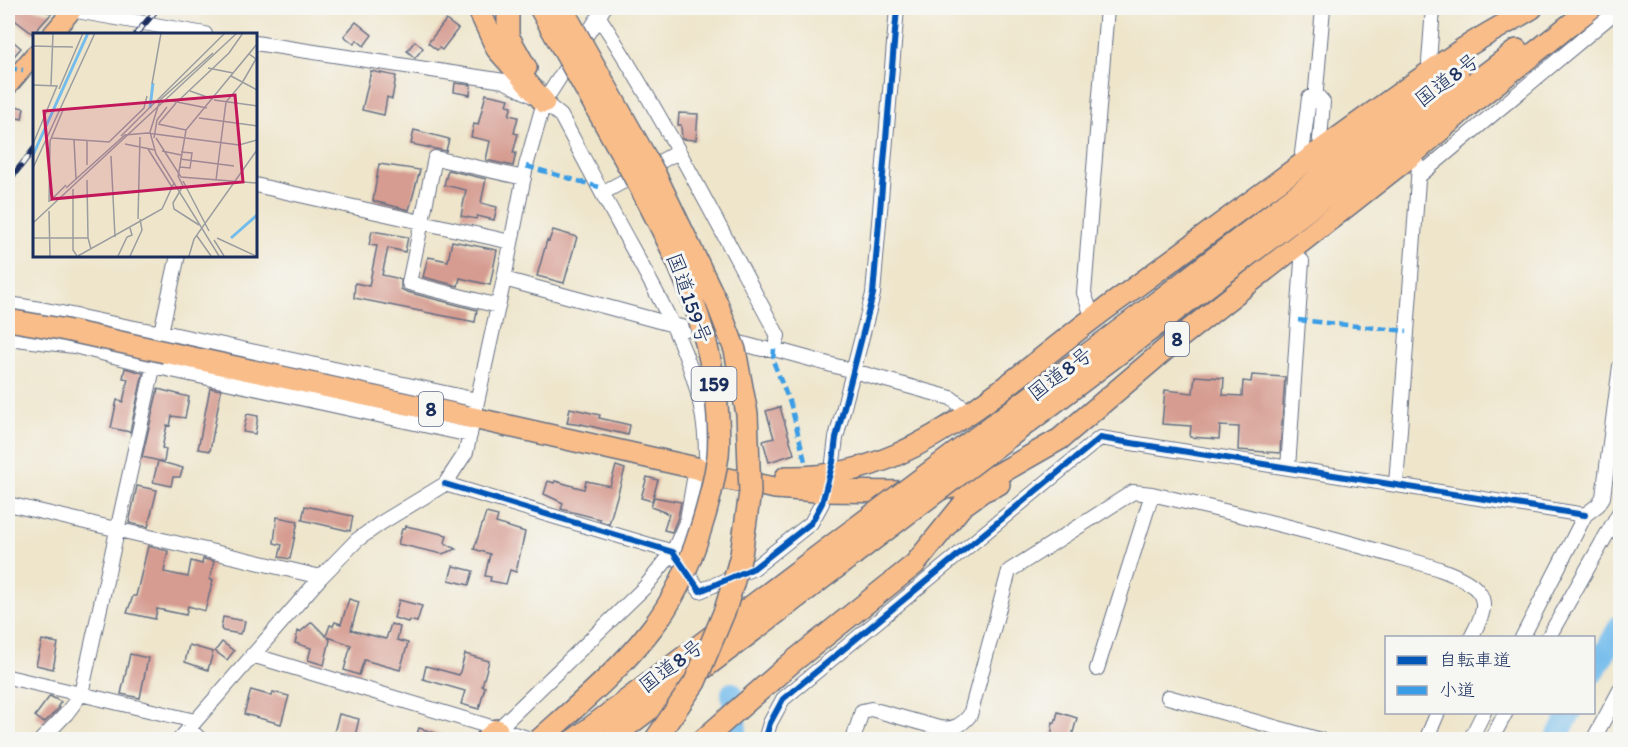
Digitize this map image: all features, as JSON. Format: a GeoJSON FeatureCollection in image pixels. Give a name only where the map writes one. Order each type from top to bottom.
{"type":"FeatureCollection","features":[{"type":"Feature","properties":{"kind":"highway"},"geometry":{"type":"LineString","coordinates":[[478,8],[497,49],[544,102]]}},
{"type":"Feature","properties":{"kind":"highway"},"geometry":{"type":"LineString","coordinates":[[508,8],[508,36],[544,102]]}},
{"type":"Feature","properties":{"kind":"highway","name":"国道159号"},"geometry":{"type":"LineString","coordinates":[[539,740],[628,656],[653,628],[677,591],[691,561],[710,502],[718,454],[718,425],[711,358],[702,323],[671,247],[540,8]]}},
{"type":"Feature","properties":{"kind":"highway","name":"国道159号"},"geometry":{"type":"LineString","coordinates":[[562,8],[656,174],[717,303],[735,350],[747,414],[750,492],[741,555],[733,584],[725,610],[695,682],[655,740]]}},
{"type":"Feature","properties":{"kind":"highway","name":"8"},"geometry":{"type":"LineString","coordinates":[[8,320],[61,329],[473,418],[772,477],[805,477],[847,472],[895,455],[970,413],[1307,160],[1319,142],[1439,67],[1467,46],[1532,8]]}},
{"type":"Feature","properties":{"kind":"highway","name":"国道8号"},"geometry":{"type":"LineString","coordinates":[[1166,307],[1437,87],[1545,8]]}},
{"type":"Feature","properties":{"kind":"highway","name":"国道8号"},"geometry":{"type":"LineString","coordinates":[[574,740],[848,546],[1166,307],[1573,8]]}},
{"type":"Feature","properties":{"kind":"highway","name":"8"},"geometry":{"type":"LineString","coordinates":[[701,462],[723,478],[775,488],[817,491],[911,492],[962,486],[996,475],[1060,439],[1174,342],[1296,253],[1468,106],[1591,8]]}},
{"type":"Feature","properties":{"kind":"highway"},"geometry":{"type":"LineString","coordinates":[[703,740],[790,664],[915,564],[962,506],[983,491],[1032,465],[1060,439]]}},
{"type":"Feature","properties":{"kind":"highway","name":"国道8号"},"geometry":{"type":"LineString","coordinates":[[616,735],[848,546]]}},
{"type":"Feature","properties":{"kind":"main road"},"geometry":{"type":"LineString","coordinates":[[53,33],[69,8]]}},
{"type":"Feature","properties":{"kind":"main road"},"geometry":{"type":"LineString","coordinates":[[10,87],[33,56]]}},
{"type":"Feature","properties":{"kind":"street"},"geometry":{"type":"LineString","coordinates":[[69,8],[200,33]]}},
{"type":"Feature","properties":{"kind":"street"},"geometry":{"type":"LineString","coordinates":[[833,462],[836,438],[873,294],[897,8]]}},
{"type":"Feature","properties":{"kind":"street"},"geometry":{"type":"LineString","coordinates":[[1093,319],[1084,293],[1107,8]]}},
{"type":"Feature","properties":{"kind":"street"},"geometry":{"type":"LineString","coordinates":[[1319,142],[1323,102],[1316,94],[1323,8]]}},
{"type":"Feature","properties":{"kind":"street"},"geometry":{"type":"LineString","coordinates":[[1433,8],[1429,62],[1439,67]]}},
{"type":"Feature","properties":{"kind":"street"},"geometry":{"type":"LineString","coordinates":[[1419,176],[1619,11]]}},
{"type":"Feature","properties":{"kind":"street"},"geometry":{"type":"LineString","coordinates":[[188,730],[321,577],[357,540],[381,522],[445,484],[466,452],[524,178],[544,102],[602,12]]}},
{"type":"Feature","properties":{"kind":"street"},"geometry":{"type":"LineString","coordinates":[[602,12],[778,336],[774,349]]}},
{"type":"Feature","properties":{"kind":"street"},"geometry":{"type":"LineString","coordinates":[[256,43],[504,81],[544,102],[561,116],[674,326],[693,373],[704,418],[701,462],[687,520],[673,552],[645,586],[492,735]]}},
{"type":"Feature","properties":{"kind":"street"},"geometry":{"type":"LineString","coordinates":[[1307,160],[1302,153],[1309,98],[1316,94]]}},
{"type":"Feature","properties":{"kind":"street"},"geometry":{"type":"LineString","coordinates":[[602,193],[678,152]]}},
{"type":"Feature","properties":{"kind":"street"},"geometry":{"type":"LineString","coordinates":[[1396,485],[1419,176],[1419,166],[1412,155]]}},
{"type":"Feature","properties":{"kind":"street"},"geometry":{"type":"LineString","coordinates":[[498,306],[409,283],[435,158],[524,178]]}},
{"type":"Feature","properties":{"kind":"street"},"geometry":{"type":"LineString","coordinates":[[256,185],[511,242]]}},
{"type":"Feature","properties":{"kind":"street"},"geometry":{"type":"LineString","coordinates":[[1296,253],[1310,255],[1307,296],[1299,300],[1292,294],[1293,265],[1296,253]]}},
{"type":"Feature","properties":{"kind":"street"},"geometry":{"type":"LineString","coordinates":[[41,740],[66,714],[81,694],[160,350],[178,256]]}},
{"type":"Feature","properties":{"kind":"street"},"geometry":{"type":"LineString","coordinates":[[504,279],[762,349],[774,349],[951,398],[970,413]]}},
{"type":"Feature","properties":{"kind":"street"},"geometry":{"type":"LineString","coordinates":[[1288,468],[1299,300]]}},
{"type":"Feature","properties":{"kind":"street"},"geometry":{"type":"LineString","coordinates":[[8,304],[160,350],[252,384],[473,418]]}},
{"type":"Feature","properties":{"kind":"street"},"geometry":{"type":"LineString","coordinates":[[8,338],[74,346],[258,357],[473,418]]}},
{"type":"Feature","properties":{"kind":"street"},"geometry":{"type":"LineString","coordinates":[[1523,636],[1585,515],[1598,505],[1603,497],[1608,476],[1620,366]]}},
{"type":"Feature","properties":{"kind":"street"},"geometry":{"type":"LineString","coordinates":[[765,740],[770,723],[783,699],[1100,438],[1585,515]]}},
{"type":"Feature","properties":{"kind":"street"},"geometry":{"type":"LineString","coordinates":[[445,484],[673,552],[700,591],[753,568],[811,523],[822,503]]}},
{"type":"Feature","properties":{"kind":"street"},"geometry":{"type":"LineString","coordinates":[[853,740],[862,711],[871,709],[939,728],[948,729],[962,725],[970,715],[1009,571],[1133,492],[1152,494],[1334,538],[1442,570],[1478,591],[1484,603],[1482,615],[1473,636]]}},
{"type":"Feature","properties":{"kind":"street"},"geometry":{"type":"LineString","coordinates":[[1097,669],[1152,494]]}},
{"type":"Feature","properties":{"kind":"street"},"geometry":{"type":"LineString","coordinates":[[8,504],[321,577]]}},
{"type":"Feature","properties":{"kind":"street"},"geometry":{"type":"LineString","coordinates":[[1549,636],[1620,511]]}},
{"type":"Feature","properties":{"kind":"street"},"geometry":{"type":"LineString","coordinates":[[252,655],[492,735],[534,740]]}},
{"type":"Feature","properties":{"kind":"street"},"geometry":{"type":"LineString","coordinates":[[8,677],[81,694],[188,730],[201,740]]}},
{"type":"Feature","properties":{"kind":"street"},"geometry":{"type":"LineString","coordinates":[[1593,740],[1620,690]]}},
{"type":"Feature","properties":{"kind":"street"},"geometry":{"type":"LineString","coordinates":[[1168,697],[1321,740]]}},
{"type":"Feature","properties":{"kind":"street"},"geometry":{"type":"LineString","coordinates":[[1426,740],[1437,714]]}},
{"type":"Feature","properties":{"kind":"street"},"geometry":{"type":"LineString","coordinates":[[1470,740],[1483,714]]}},
{"type":"Feature","properties":{"kind":"street"},"geometry":{"type":"LineString","coordinates":[[1491,740],[1505,714]]}},
{"type":"Feature","properties":{"kind":"building"},"geometry":{"type":"Polygon","coordinates":[[[8,8],[32,8],[52,13],[33,34],[8,15],[8,8]]]}},
{"type":"Feature","properties":{"kind":"building"},"geometry":{"type":"Polygon","coordinates":[[[446,20],[458,29],[442,50],[439,48],[437,50],[428,43],[446,20]]]}},
{"type":"Feature","properties":{"kind":"building"},"geometry":{"type":"Polygon","coordinates":[[[356,22],[372,35],[364,46],[357,40],[354,44],[344,36],[356,22]]]}},
{"type":"Feature","properties":{"kind":"building"},"geometry":{"type":"Polygon","coordinates":[[[8,37],[21,48],[8,63],[8,37]]]}},
{"type":"Feature","properties":{"kind":"building"},"geometry":{"type":"Polygon","coordinates":[[[415,41],[423,48],[415,58],[407,51],[415,41]]]}},
{"type":"Feature","properties":{"kind":"building"},"geometry":{"type":"Polygon","coordinates":[[[371,71],[396,76],[392,99],[387,97],[384,115],[362,110],[371,71]]]}},
{"type":"Feature","properties":{"kind":"building"},"geometry":{"type":"Polygon","coordinates":[[[455,83],[471,85],[470,95],[454,92],[455,83]]]}},
{"type":"Feature","properties":{"kind":"building"},"geometry":{"type":"Polygon","coordinates":[[[486,94],[509,99],[507,105],[512,106],[509,115],[518,117],[514,133],[518,134],[513,153],[516,153],[513,166],[486,160],[490,141],[471,137],[474,124],[478,125],[486,94]]]}},
{"type":"Feature","properties":{"kind":"building"},"geometry":{"type":"Polygon","coordinates":[[[10,105],[24,108],[22,119],[8,116],[10,105]]]}},
{"type":"Feature","properties":{"kind":"building"},"geometry":{"type":"Polygon","coordinates":[[[679,113],[698,114],[696,140],[682,139],[681,125],[678,125],[679,113]]]}},
{"type":"Feature","properties":{"kind":"building"},"geometry":{"type":"Polygon","coordinates":[[[414,130],[449,139],[446,151],[411,144],[414,130]]]}},
{"type":"Feature","properties":{"kind":"building"},"geometry":{"type":"Polygon","coordinates":[[[379,164],[420,170],[409,210],[373,201],[379,164]]]}},
{"type":"Feature","properties":{"kind":"building"},"geometry":{"type":"Polygon","coordinates":[[[448,170],[486,179],[481,203],[497,207],[494,220],[477,216],[476,219],[461,216],[466,190],[444,185],[448,170]]]}},
{"type":"Feature","properties":{"kind":"building"},"geometry":{"type":"Polygon","coordinates":[[[553,230],[577,237],[564,283],[537,276],[547,240],[549,241],[553,230]]]}},
{"type":"Feature","properties":{"kind":"building"},"geometry":{"type":"Polygon","coordinates":[[[372,231],[408,237],[405,252],[388,248],[382,275],[401,279],[401,289],[407,292],[477,310],[475,322],[354,298],[355,283],[369,286],[377,246],[369,245],[372,231]]]}},
{"type":"Feature","properties":{"kind":"building"},"geometry":{"type":"Polygon","coordinates":[[[452,241],[497,250],[490,285],[460,278],[458,286],[423,277],[428,257],[448,261],[452,241]]]}},
{"type":"Feature","properties":{"kind":"building"},"geometry":{"type":"Polygon","coordinates":[[[125,368],[143,373],[130,432],[111,428],[117,400],[123,402],[128,379],[123,378],[125,368]]]}},
{"type":"Feature","properties":{"kind":"building"},"geometry":{"type":"Polygon","coordinates":[[[1252,375],[1285,377],[1280,453],[1238,450],[1239,427],[1220,426],[1219,439],[1190,437],[1191,426],[1162,424],[1165,390],[1193,393],[1195,376],[1224,378],[1223,395],[1242,396],[1243,381],[1251,382],[1252,375]]]}},
{"type":"Feature","properties":{"kind":"building"},"geometry":{"type":"Polygon","coordinates":[[[210,388],[221,390],[210,451],[198,449],[210,388]]]}},
{"type":"Feature","properties":{"kind":"building"},"geometry":{"type":"Polygon","coordinates":[[[158,389],[189,397],[185,418],[172,416],[170,426],[167,425],[162,448],[166,449],[164,462],[142,457],[158,389]]]}},
{"type":"Feature","properties":{"kind":"building"},"geometry":{"type":"Polygon","coordinates":[[[780,407],[794,454],[769,462],[763,441],[774,438],[766,411],[780,407]]]}},
{"type":"Feature","properties":{"kind":"building"},"geometry":{"type":"Polygon","coordinates":[[[570,408],[630,425],[628,435],[567,423],[570,408]]]}},
{"type":"Feature","properties":{"kind":"building"},"geometry":{"type":"Polygon","coordinates":[[[247,414],[258,416],[255,434],[243,432],[247,414]]]}},
{"type":"Feature","properties":{"kind":"building"},"geometry":{"type":"Polygon","coordinates":[[[158,461],[183,468],[180,477],[173,477],[171,486],[153,482],[158,461]]]}},
{"type":"Feature","properties":{"kind":"building"},"geometry":{"type":"Polygon","coordinates":[[[616,466],[625,469],[609,524],[600,519],[561,509],[563,503],[544,494],[548,481],[584,489],[586,481],[610,486],[616,466]]]}},
{"type":"Feature","properties":{"kind":"building"},"geometry":{"type":"Polygon","coordinates":[[[647,477],[658,480],[652,501],[641,498],[647,477]]]}},
{"type":"Feature","properties":{"kind":"building"},"geometry":{"type":"Polygon","coordinates":[[[137,486],[157,490],[148,527],[129,523],[137,486]]]}},
{"type":"Feature","properties":{"kind":"building"},"geometry":{"type":"Polygon","coordinates":[[[654,497],[681,502],[672,532],[664,530],[669,514],[651,507],[654,497]]]}},
{"type":"Feature","properties":{"kind":"building"},"geometry":{"type":"Polygon","coordinates":[[[305,506],[353,516],[350,531],[302,520],[305,506]]]}},
{"type":"Feature","properties":{"kind":"building"},"geometry":{"type":"Polygon","coordinates":[[[486,513],[498,516],[496,523],[525,532],[516,572],[510,570],[506,584],[490,581],[491,577],[485,576],[490,554],[474,549],[486,513]]]}},
{"type":"Feature","properties":{"kind":"building"},"geometry":{"type":"Polygon","coordinates":[[[277,517],[298,521],[290,559],[279,557],[282,545],[274,543],[277,517]]]}},
{"type":"Feature","properties":{"kind":"building"},"geometry":{"type":"Polygon","coordinates":[[[406,526],[447,535],[445,543],[456,549],[442,554],[398,544],[402,529],[406,526]]]}},
{"type":"Feature","properties":{"kind":"building"},"geometry":{"type":"Polygon","coordinates":[[[148,546],[168,551],[164,572],[188,577],[191,561],[202,564],[203,559],[214,561],[210,580],[213,580],[205,611],[188,606],[186,615],[157,609],[155,619],[127,613],[133,596],[136,596],[148,546]]]}},
{"type":"Feature","properties":{"kind":"building"},"geometry":{"type":"Polygon","coordinates":[[[453,566],[473,571],[469,585],[449,580],[453,566]]]}},
{"type":"Feature","properties":{"kind":"building"},"geometry":{"type":"Polygon","coordinates":[[[349,599],[359,602],[351,630],[386,639],[391,624],[400,627],[397,640],[408,643],[400,670],[364,660],[359,675],[344,670],[351,645],[328,637],[330,640],[324,665],[308,660],[311,648],[295,643],[298,631],[300,632],[312,622],[326,636],[330,625],[333,626],[335,622],[341,624],[349,599]]]}},
{"type":"Feature","properties":{"kind":"building"},"geometry":{"type":"Polygon","coordinates":[[[399,600],[422,606],[417,622],[394,618],[399,600]]]}},
{"type":"Feature","properties":{"kind":"building"},"geometry":{"type":"Polygon","coordinates":[[[223,617],[245,621],[243,631],[240,634],[223,631],[221,629],[223,617]]]}},
{"type":"Feature","properties":{"kind":"building"},"geometry":{"type":"Polygon","coordinates":[[[42,640],[58,643],[53,669],[36,665],[42,640]]]}},
{"type":"Feature","properties":{"kind":"building"},"geometry":{"type":"Polygon","coordinates":[[[222,642],[234,651],[227,660],[215,651],[222,642]]]}},
{"type":"Feature","properties":{"kind":"building"},"geometry":{"type":"Polygon","coordinates":[[[189,645],[213,652],[208,670],[185,662],[189,645]]]}},
{"type":"Feature","properties":{"kind":"building"},"geometry":{"type":"Polygon","coordinates":[[[130,654],[148,658],[140,698],[121,694],[130,654]]]}},
{"type":"Feature","properties":{"kind":"building"},"geometry":{"type":"Polygon","coordinates":[[[465,654],[489,661],[479,709],[461,704],[465,691],[423,679],[426,666],[459,675],[465,654]]]}},
{"type":"Feature","properties":{"kind":"building"},"geometry":{"type":"Polygon","coordinates":[[[251,690],[272,696],[273,692],[289,696],[281,724],[244,714],[251,690]]]}},
{"type":"Feature","properties":{"kind":"building"},"geometry":{"type":"Polygon","coordinates":[[[50,696],[61,702],[59,708],[44,723],[35,716],[50,696]]]}},
{"type":"Feature","properties":{"kind":"building"},"geometry":{"type":"Polygon","coordinates":[[[1058,712],[1077,718],[1071,740],[1051,740],[1053,722],[1055,723],[1058,712]]]}},
{"type":"Feature","properties":{"kind":"building"},"geometry":{"type":"Polygon","coordinates":[[[339,714],[359,719],[354,740],[332,740],[339,714]]]}},
{"type":"Feature","properties":{"kind":"building"},"geometry":{"type":"Polygon","coordinates":[[[419,728],[449,737],[449,740],[415,740],[419,728]]]}},
{"type":"Feature","properties":{"kind":"waterway"},"geometry":{"type":"LineString","coordinates":[[1595,670],[1620,625]]}},
{"type":"Feature","properties":{"kind":"waterway"},"geometry":{"type":"LineString","coordinates":[[732,693],[737,740]]}},
{"type":"Feature","properties":{"kind":"waterway"},"geometry":{"type":"LineString","coordinates":[[1555,740],[1570,714]]}},
{"type":"Feature","properties":{"kind":"tunnel"},"geometry":{"type":"LineString","coordinates":[[1310,161],[1312,136]]}},
{"type":"Feature","properties":{"kind":"railway"},"geometry":{"type":"LineString","coordinates":[[137,33],[158,8]]}},
{"type":"Feature","properties":{"kind":"railway"},"geometry":{"type":"LineString","coordinates":[[8,182],[33,150]]}},
{"type":"Feature","properties":{"kind":"marked path"},"geometry":{"type":"LineString","coordinates":[[8,68],[23,70]]}},
{"type":"Feature","properties":{"kind":"marked path"},"geometry":{"type":"LineString","coordinates":[[526,166],[599,187]]}},
{"type":"Feature","properties":{"kind":"marked path"},"geometry":{"type":"LineString","coordinates":[[1298,320],[1407,331]]}},
{"type":"Feature","properties":{"kind":"marked path"},"geometry":{"type":"LineString","coordinates":[[774,349],[773,361],[791,406],[806,465]]}},
{"type":"Feature","properties":{"kind":"cycle path"},"geometry":{"type":"LineString","coordinates":[[445,484],[673,552],[700,591],[754,568],[811,523],[822,503],[833,462],[836,438],[873,294],[897,8]]}},
{"type":"Feature","properties":{"kind":"cycle path"},"geometry":{"type":"LineString","coordinates":[[765,740],[770,723],[783,699],[1100,438],[1585,515]]}}]}
